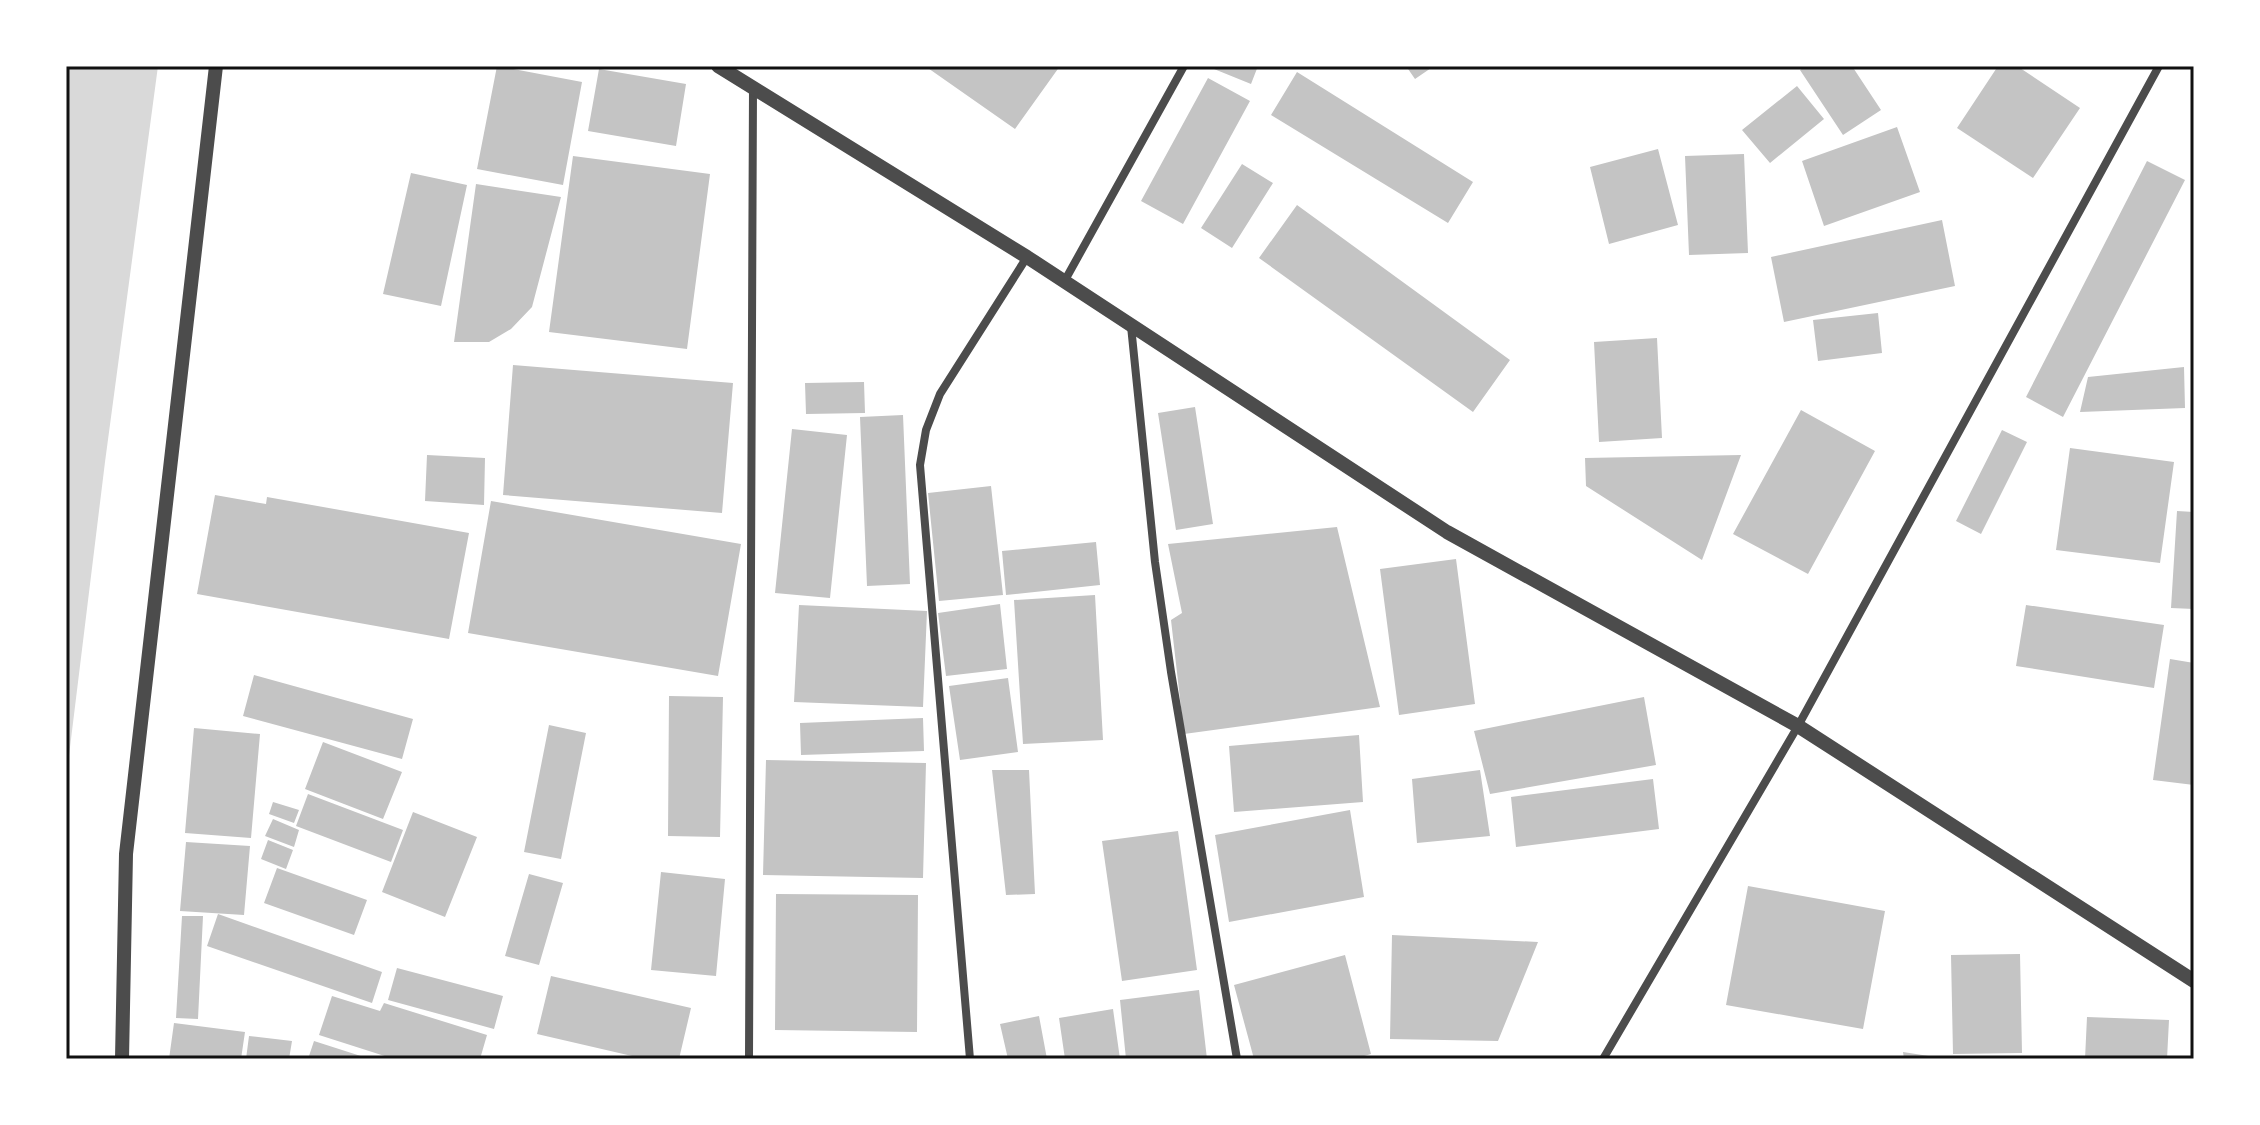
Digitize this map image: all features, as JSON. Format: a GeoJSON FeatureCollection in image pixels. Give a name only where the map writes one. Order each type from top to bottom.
{"type":"FeatureCollection","features":[{"type":"Feature","properties":{"kind":"street"},"geometry":{"type":"LineString","coordinates":[[122,1059],[126,854],[216,66]]}},
{"type":"Feature","properties":{"kind":"street"},"geometry":{"type":"LineString","coordinates":[[718,66],[1027,257],[1447,532],[1798,726],[2194,981]]}},
{"type":"Feature","properties":{"kind":"street"},"geometry":{"type":"LineString","coordinates":[[1064,283],[1184,66]]}},
{"type":"Feature","properties":{"kind":"street"},"geometry":{"type":"LineString","coordinates":[[1603,1059],[1798,726],[2159,66]]}},
{"type":"Feature","properties":{"kind":"street"},"geometry":{"type":"LineString","coordinates":[[749,1059],[753,88]]}},
{"type":"Feature","properties":{"kind":"street"},"geometry":{"type":"LineString","coordinates":[[970,1059],[920,465],[926,430],[940,394],[1027,257]]}},
{"type":"Feature","properties":{"kind":"street"},"geometry":{"type":"LineString","coordinates":[[1131,326],[1166,641],[1237,1059]]}},
{"type":"Feature","properties":{"kind":"shaded area"},"geometry":{"type":"Polygon","coordinates":[[[66,66],[158,66],[66,780],[66,66]]]}},
{"type":"Feature","properties":{"kind":"building"},"geometry":{"type":"Polygon","coordinates":[[[497,66],[582,82],[563,185],[477,169],[497,66]]]}},
{"type":"Feature","properties":{"kind":"building"},"geometry":{"type":"Polygon","coordinates":[[[925,66],[1060,66],[1015,129],[925,66]]]}},
{"type":"Feature","properties":{"kind":"building"},"geometry":{"type":"Polygon","coordinates":[[[1215,66],[1258,66],[1251,84],[1214,69],[1215,66]]]}},
{"type":"Feature","properties":{"kind":"building"},"geometry":{"type":"Polygon","coordinates":[[[1406,66],[1434,66],[1415,79],[1406,66]]]}},
{"type":"Feature","properties":{"kind":"building"},"geometry":{"type":"Polygon","coordinates":[[[1806,66],[1852,66],[1881,110],[1843,135],[1800,70],[1806,66]]]}},
{"type":"Feature","properties":{"kind":"building"},"geometry":{"type":"Polygon","coordinates":[[[1998,66],[2017,66],[2080,108],[2033,178],[1957,128],[1998,66]]]}},
{"type":"Feature","properties":{"kind":"building"},"geometry":{"type":"Polygon","coordinates":[[[599,69],[686,84],[676,146],[588,131],[599,69]]]}},
{"type":"Feature","properties":{"kind":"building"},"geometry":{"type":"Polygon","coordinates":[[[1297,72],[1473,182],[1448,223],[1271,115],[1297,72]]]}},
{"type":"Feature","properties":{"kind":"building"},"geometry":{"type":"Polygon","coordinates":[[[1208,78],[1250,101],[1183,224],[1141,201],[1208,78]]]}},
{"type":"Feature","properties":{"kind":"building"},"geometry":{"type":"Polygon","coordinates":[[[1797,86],[1824,119],[1770,163],[1742,130],[1797,86]]]}},
{"type":"Feature","properties":{"kind":"building"},"geometry":{"type":"Polygon","coordinates":[[[1897,127],[1920,192],[1824,226],[1802,161],[1897,127]]]}},
{"type":"Feature","properties":{"kind":"building"},"geometry":{"type":"Polygon","coordinates":[[[1658,149],[1678,225],[1609,244],[1590,167],[1658,149]]]}},
{"type":"Feature","properties":{"kind":"building"},"geometry":{"type":"Polygon","coordinates":[[[1744,154],[1748,253],[1689,255],[1685,156],[1744,154]]]}},
{"type":"Feature","properties":{"kind":"building"},"geometry":{"type":"Polygon","coordinates":[[[573,156],[710,174],[687,349],[549,332],[573,156]]]}},
{"type":"Feature","properties":{"kind":"building"},"geometry":{"type":"Polygon","coordinates":[[[2147,161],[2185,180],[2063,417],[2026,397],[2147,161]]]}},
{"type":"Feature","properties":{"kind":"building"},"geometry":{"type":"Polygon","coordinates":[[[1242,164],[1273,183],[1232,248],[1201,228],[1242,164]]]}},
{"type":"Feature","properties":{"kind":"building"},"geometry":{"type":"Polygon","coordinates":[[[411,173],[467,185],[441,306],[383,294],[411,173]]]}},
{"type":"Feature","properties":{"kind":"building"},"geometry":{"type":"Polygon","coordinates":[[[476,184],[561,197],[532,307],[511,329],[489,342],[454,342],[476,184]]]}},
{"type":"Feature","properties":{"kind":"building"},"geometry":{"type":"Polygon","coordinates":[[[1297,205],[1510,360],[1473,412],[1259,258],[1297,205]]]}},
{"type":"Feature","properties":{"kind":"building"},"geometry":{"type":"Polygon","coordinates":[[[1942,220],[1955,286],[1784,322],[1771,257],[1942,220]]]}},
{"type":"Feature","properties":{"kind":"building"},"geometry":{"type":"Polygon","coordinates":[[[1878,313],[1882,353],[1818,361],[1813,320],[1878,313]]]}},
{"type":"Feature","properties":{"kind":"building"},"geometry":{"type":"Polygon","coordinates":[[[1657,338],[1662,438],[1599,442],[1594,342],[1657,338]]]}},
{"type":"Feature","properties":{"kind":"building"},"geometry":{"type":"Polygon","coordinates":[[[513,365],[733,383],[722,513],[503,495],[513,365]]]}},
{"type":"Feature","properties":{"kind":"building"},"geometry":{"type":"Polygon","coordinates":[[[2184,367],[2185,408],[2080,412],[2088,377],[2184,367]]]}},
{"type":"Feature","properties":{"kind":"building"},"geometry":{"type":"Polygon","coordinates":[[[864,382],[865,413],[806,414],[805,383],[864,382]]]}},
{"type":"Feature","properties":{"kind":"building"},"geometry":{"type":"Polygon","coordinates":[[[1195,407],[1213,524],[1176,530],[1158,413],[1195,407]]]}},
{"type":"Feature","properties":{"kind":"building"},"geometry":{"type":"Polygon","coordinates":[[[1801,410],[1875,451],[1808,574],[1733,534],[1801,410]]]}},
{"type":"Feature","properties":{"kind":"building"},"geometry":{"type":"Polygon","coordinates":[[[903,415],[910,584],[867,586],[860,417],[903,415]]]}},
{"type":"Feature","properties":{"kind":"building"},"geometry":{"type":"Polygon","coordinates":[[[792,429],[847,435],[830,598],[775,593],[792,429]]]}},
{"type":"Feature","properties":{"kind":"building"},"geometry":{"type":"Polygon","coordinates":[[[2002,430],[2027,442],[1981,534],[1956,521],[2002,430]]]}},
{"type":"Feature","properties":{"kind":"building"},"geometry":{"type":"Polygon","coordinates":[[[2070,448],[2174,462],[2160,563],[2056,550],[2070,448]]]}},
{"type":"Feature","properties":{"kind":"building"},"geometry":{"type":"Polygon","coordinates":[[[427,455],[485,458],[484,505],[425,501],[427,455]]]}},
{"type":"Feature","properties":{"kind":"building"},"geometry":{"type":"Polygon","coordinates":[[[1741,455],[1702,560],[1586,486],[1585,458],[1741,455]]]}},
{"type":"Feature","properties":{"kind":"building"},"geometry":{"type":"Polygon","coordinates":[[[991,486],[1003,595],[939,601],[928,493],[991,486]]]}},
{"type":"Feature","properties":{"kind":"building"},"geometry":{"type":"Polygon","coordinates":[[[215,495],[266,504],[267,497],[469,533],[449,639],[197,594],[215,495]]]}},
{"type":"Feature","properties":{"kind":"building"},"geometry":{"type":"Polygon","coordinates":[[[491,501],[741,544],[718,676],[468,633],[491,501]]]}},
{"type":"Feature","properties":{"kind":"building"},"geometry":{"type":"Polygon","coordinates":[[[2177,511],[2194,512],[2194,609],[2171,608],[2177,511]]]}},
{"type":"Feature","properties":{"kind":"building"},"geometry":{"type":"Polygon","coordinates":[[[1337,527],[1380,707],[1184,734],[1171,620],[1182,613],[1168,544],[1337,527]]]}},
{"type":"Feature","properties":{"kind":"building"},"geometry":{"type":"Polygon","coordinates":[[[1096,542],[1100,585],[1006,595],[1002,551],[1096,542]]]}},
{"type":"Feature","properties":{"kind":"building"},"geometry":{"type":"Polygon","coordinates":[[[1456,559],[1475,704],[1399,715],[1380,569],[1456,559]]]}},
{"type":"Feature","properties":{"kind":"building"},"geometry":{"type":"Polygon","coordinates":[[[1095,595],[1103,740],[1023,744],[1014,600],[1095,595]]]}},
{"type":"Feature","properties":{"kind":"building"},"geometry":{"type":"Polygon","coordinates":[[[1000,604],[1007,669],[946,676],[938,613],[1000,604]]]}},
{"type":"Feature","properties":{"kind":"building"},"geometry":{"type":"Polygon","coordinates":[[[799,605],[927,611],[923,707],[794,702],[799,605]]]}},
{"type":"Feature","properties":{"kind":"building"},"geometry":{"type":"Polygon","coordinates":[[[2026,605],[2164,625],[2154,688],[2016,666],[2026,605]]]}},
{"type":"Feature","properties":{"kind":"building"},"geometry":{"type":"Polygon","coordinates":[[[2170,659],[2194,663],[2194,785],[2153,780],[2170,659]]]}},
{"type":"Feature","properties":{"kind":"building"},"geometry":{"type":"Polygon","coordinates":[[[254,675],[413,719],[402,759],[243,716],[254,675]]]}},
{"type":"Feature","properties":{"kind":"building"},"geometry":{"type":"Polygon","coordinates":[[[1008,678],[1018,752],[960,760],[949,686],[1008,678]]]}},
{"type":"Feature","properties":{"kind":"building"},"geometry":{"type":"Polygon","coordinates":[[[669,696],[723,697],[720,837],[668,836],[669,696]]]}},
{"type":"Feature","properties":{"kind":"building"},"geometry":{"type":"Polygon","coordinates":[[[1644,697],[1656,765],[1490,794],[1474,731],[1644,697]]]}},
{"type":"Feature","properties":{"kind":"building"},"geometry":{"type":"Polygon","coordinates":[[[923,718],[924,751],[801,755],[800,723],[923,718]]]}},
{"type":"Feature","properties":{"kind":"building"},"geometry":{"type":"Polygon","coordinates":[[[549,725],[586,733],[561,859],[524,852],[549,725]]]}},
{"type":"Feature","properties":{"kind":"building"},"geometry":{"type":"Polygon","coordinates":[[[194,728],[260,734],[251,838],[185,833],[194,728]]]}},
{"type":"Feature","properties":{"kind":"building"},"geometry":{"type":"Polygon","coordinates":[[[1359,735],[1363,802],[1234,812],[1229,746],[1359,735]]]}},
{"type":"Feature","properties":{"kind":"building"},"geometry":{"type":"Polygon","coordinates":[[[323,742],[402,772],[383,819],[305,789],[323,742]]]}},
{"type":"Feature","properties":{"kind":"building"},"geometry":{"type":"Polygon","coordinates":[[[766,760],[926,763],[923,878],[763,875],[766,760]]]}},
{"type":"Feature","properties":{"kind":"building"},"geometry":{"type":"Polygon","coordinates":[[[992,770],[1029,770],[1035,894],[1006,895],[992,770]]]}},
{"type":"Feature","properties":{"kind":"building"},"geometry":{"type":"Polygon","coordinates":[[[1480,770],[1490,836],[1417,843],[1412,779],[1480,770]]]}},
{"type":"Feature","properties":{"kind":"building"},"geometry":{"type":"Polygon","coordinates":[[[1653,779],[1659,829],[1516,847],[1511,797],[1653,779]]]}},
{"type":"Feature","properties":{"kind":"building"},"geometry":{"type":"Polygon","coordinates":[[[308,794],[403,830],[391,862],[296,826],[308,794]]]}},
{"type":"Feature","properties":{"kind":"building"},"geometry":{"type":"Polygon","coordinates":[[[273,802],[299,810],[294,823],[269,814],[273,802]]]}},
{"type":"Feature","properties":{"kind":"building"},"geometry":{"type":"Polygon","coordinates":[[[1350,810],[1364,897],[1229,922],[1215,835],[1350,810]]]}},
{"type":"Feature","properties":{"kind":"building"},"geometry":{"type":"Polygon","coordinates":[[[413,812],[477,837],[445,917],[382,892],[413,812]]]}},
{"type":"Feature","properties":{"kind":"building"},"geometry":{"type":"Polygon","coordinates":[[[273,819],[299,830],[294,847],[265,836],[273,819]]]}},
{"type":"Feature","properties":{"kind":"building"},"geometry":{"type":"Polygon","coordinates":[[[1178,831],[1197,970],[1122,981],[1102,841],[1178,831]]]}},
{"type":"Feature","properties":{"kind":"building"},"geometry":{"type":"Polygon","coordinates":[[[268,840],[293,850],[286,869],[261,859],[268,840]]]}},
{"type":"Feature","properties":{"kind":"building"},"geometry":{"type":"Polygon","coordinates":[[[186,842],[250,846],[244,915],[180,911],[186,842]]]}},
{"type":"Feature","properties":{"kind":"building"},"geometry":{"type":"Polygon","coordinates":[[[277,868],[367,900],[354,935],[264,903],[277,868]]]}},
{"type":"Feature","properties":{"kind":"building"},"geometry":{"type":"Polygon","coordinates":[[[661,872],[725,879],[716,976],[651,970],[661,872]]]}},
{"type":"Feature","properties":{"kind":"building"},"geometry":{"type":"Polygon","coordinates":[[[529,874],[563,883],[539,965],[505,956],[529,874]]]}},
{"type":"Feature","properties":{"kind":"building"},"geometry":{"type":"Polygon","coordinates":[[[1748,886],[1885,911],[1863,1029],[1726,1005],[1748,886]]]}},
{"type":"Feature","properties":{"kind":"building"},"geometry":{"type":"Polygon","coordinates":[[[776,894],[918,895],[917,1032],[775,1030],[776,894]]]}},
{"type":"Feature","properties":{"kind":"building"},"geometry":{"type":"Polygon","coordinates":[[[218,914],[382,972],[372,1003],[207,946],[218,914]]]}},
{"type":"Feature","properties":{"kind":"building"},"geometry":{"type":"Polygon","coordinates":[[[182,916],[203,916],[198,1019],[176,1018],[182,916]]]}},
{"type":"Feature","properties":{"kind":"building"},"geometry":{"type":"Polygon","coordinates":[[[1392,935],[1538,942],[1498,1041],[1390,1039],[1392,935]]]}},
{"type":"Feature","properties":{"kind":"building"},"geometry":{"type":"Polygon","coordinates":[[[2020,954],[2022,1053],[1953,1054],[1951,955],[2020,954]]]}},
{"type":"Feature","properties":{"kind":"building"},"geometry":{"type":"Polygon","coordinates":[[[1345,955],[1371,1054],[1354,1059],[1254,1059],[1234,985],[1345,955]]]}},
{"type":"Feature","properties":{"kind":"building"},"geometry":{"type":"Polygon","coordinates":[[[397,968],[503,996],[494,1029],[388,1000],[397,968]]]}},
{"type":"Feature","properties":{"kind":"building"},"geometry":{"type":"Polygon","coordinates":[[[551,976],[691,1008],[679,1059],[645,1059],[537,1034],[551,976]]]}},
{"type":"Feature","properties":{"kind":"building"},"geometry":{"type":"Polygon","coordinates":[[[1199,990],[1207,1059],[1126,1059],[1120,1000],[1199,990]]]}},
{"type":"Feature","properties":{"kind":"building"},"geometry":{"type":"Polygon","coordinates":[[[332,996],[380,1011],[384,1003],[487,1035],[480,1059],[394,1059],[319,1035],[332,996]]]}},
{"type":"Feature","properties":{"kind":"building"},"geometry":{"type":"Polygon","coordinates":[[[1113,1009],[1120,1059],[1065,1059],[1059,1018],[1113,1009]]]}},
{"type":"Feature","properties":{"kind":"building"},"geometry":{"type":"Polygon","coordinates":[[[1039,1016],[1047,1059],[1008,1059],[1000,1024],[1039,1016]]]}},
{"type":"Feature","properties":{"kind":"building"},"geometry":{"type":"Polygon","coordinates":[[[2087,1017],[2169,1020],[2167,1059],[2085,1059],[2087,1017]]]}},
{"type":"Feature","properties":{"kind":"building"},"geometry":{"type":"Polygon","coordinates":[[[174,1023],[245,1032],[241,1059],[169,1059],[174,1023]]]}},
{"type":"Feature","properties":{"kind":"building"},"geometry":{"type":"Polygon","coordinates":[[[249,1036],[292,1041],[289,1059],[246,1059],[249,1036]]]}},
{"type":"Feature","properties":{"kind":"building"},"geometry":{"type":"Polygon","coordinates":[[[314,1041],[367,1058],[367,1059],[308,1059],[314,1041]]]}},
{"type":"Feature","properties":{"kind":"building"},"geometry":{"type":"Polygon","coordinates":[[[1903,1052],[1935,1057],[1935,1059],[1904,1059],[1903,1052]]]}}]}
